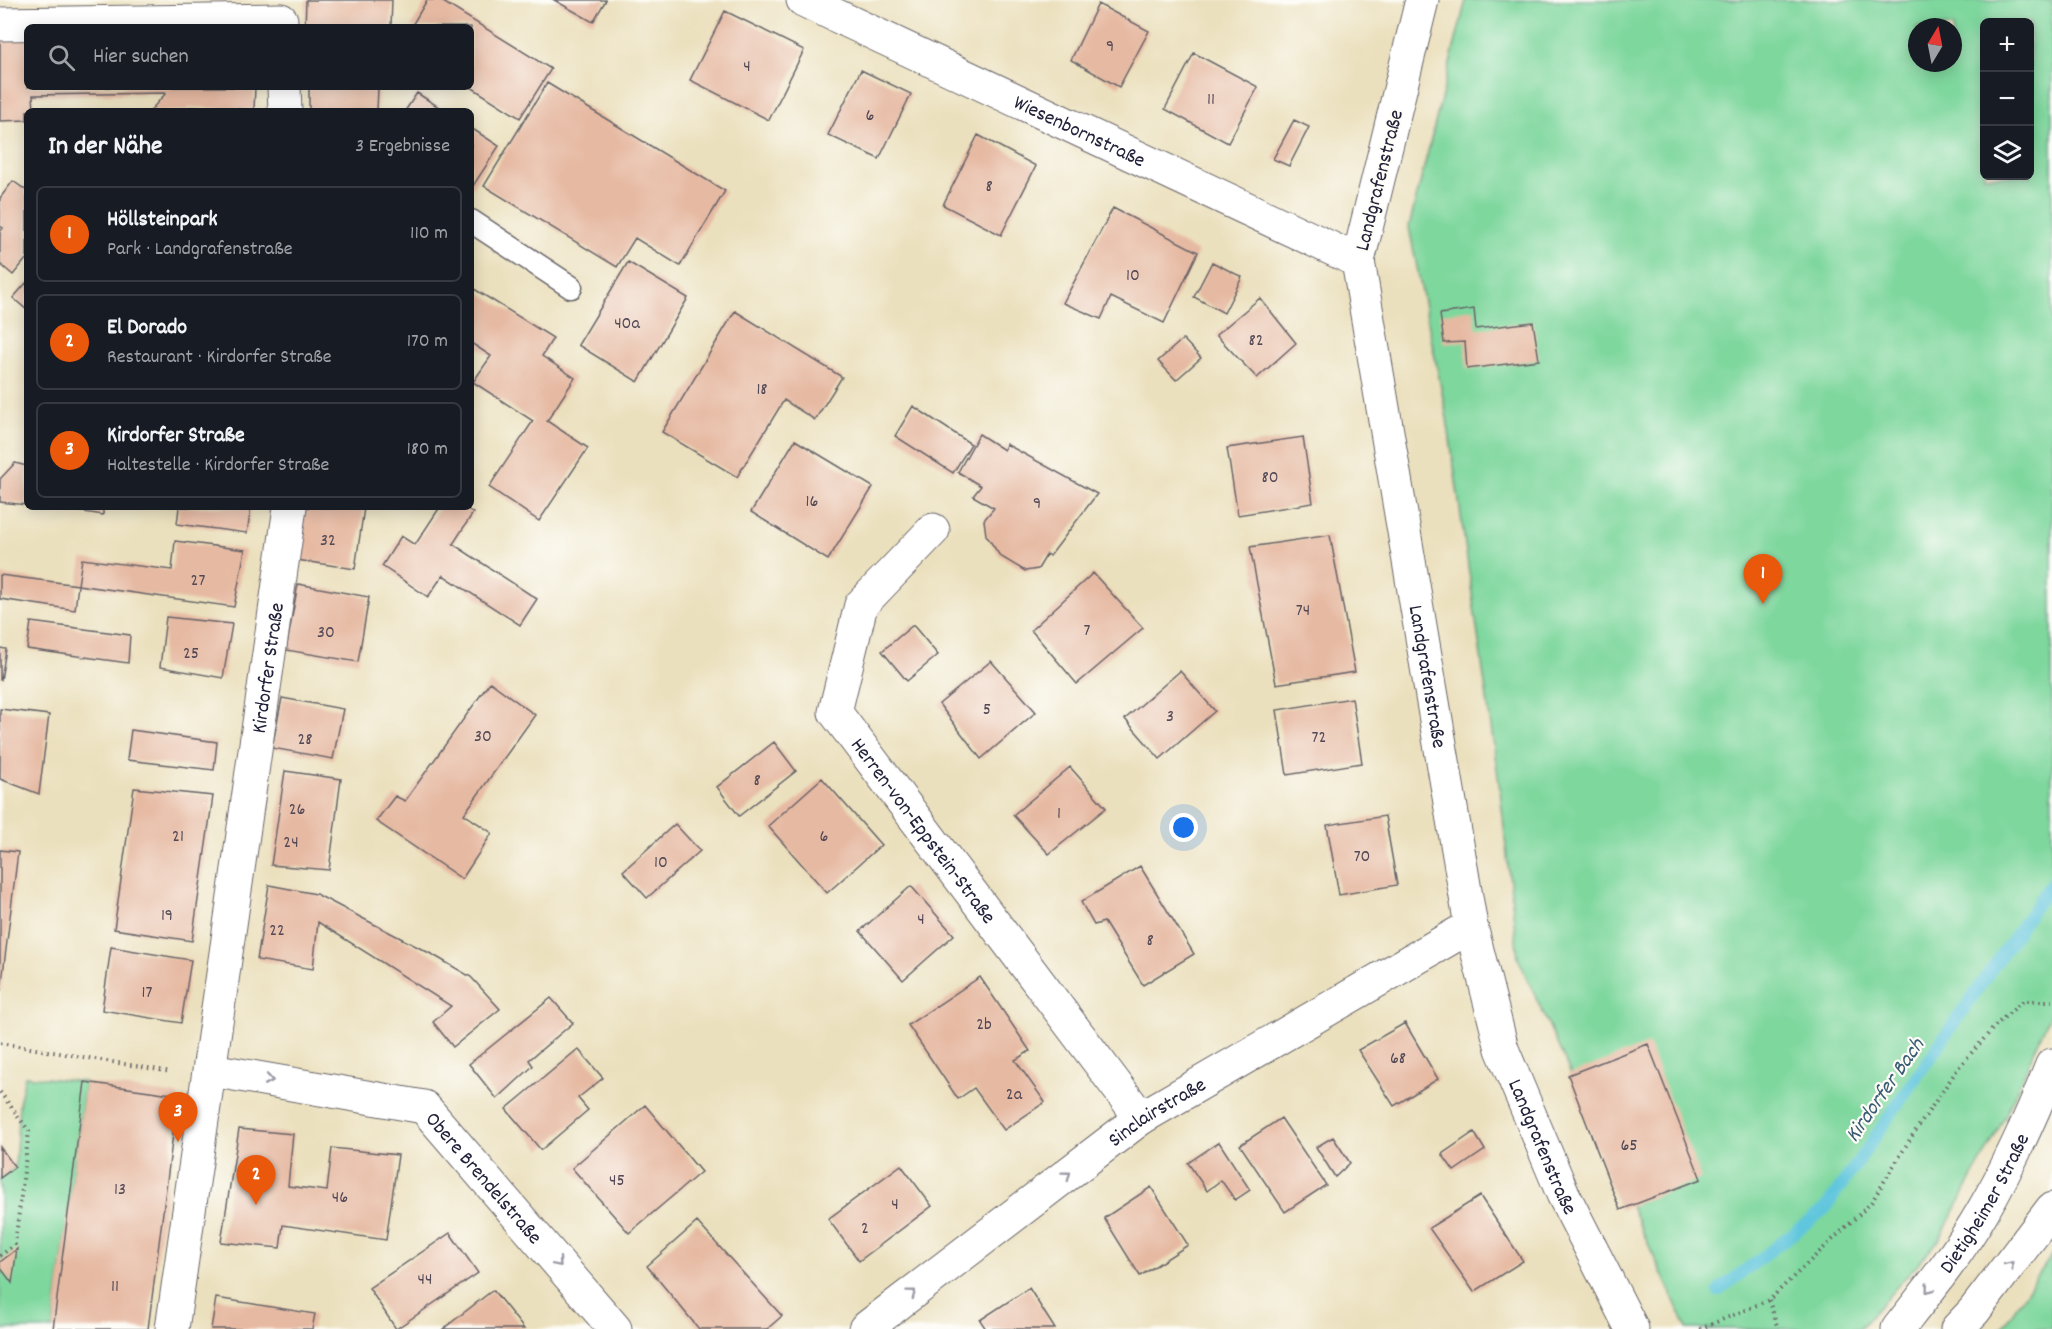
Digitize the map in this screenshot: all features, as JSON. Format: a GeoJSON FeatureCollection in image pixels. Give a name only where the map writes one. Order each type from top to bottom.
{"type":"FeatureCollection","features":[{"type":"Feature","properties":{"kind":"street","name":"Wiesenbornstraße"},"geometry":{"type":"LineString","coordinates":[[803,0],[1358,261]]}},
{"type":"Feature","properties":{"kind":"street","name":"Landgrafenstraße"},"geometry":{"type":"LineString","coordinates":[[1422,0],[1358,261],[1471,926],[1502,1049],[1563,1194],[1632,1329]]}},
{"type":"Feature","properties":{"kind":"street"},"geometry":{"type":"LineString","coordinates":[[0,24],[282,16]]}},
{"type":"Feature","properties":{"kind":"street","name":"Kirdorfer Straße"},"geometry":{"type":"LineString","coordinates":[[172,1329],[290,510]]}},
{"type":"Feature","properties":{"kind":"street","name":"Herren-von-Eppstein-Straße"},"geometry":{"type":"LineString","coordinates":[[933,530],[861,605],[835,712],[1141,1118]]}},
{"type":"Feature","properties":{"kind":"street","name":"Sinclairstraße"},"geometry":{"type":"LineString","coordinates":[[866,1329],[1141,1118],[1471,926]]}},
{"type":"Feature","properties":{"kind":"street","name":"Dietigheimer Straße"},"geometry":{"type":"LineString","coordinates":[[1898,1329],[1939,1277],[1981,1214],[2015,1150],[2050,1072]]}},
{"type":"Feature","properties":{"kind":"street","name":"Obere Brendelstraße"},"geometry":{"type":"LineString","coordinates":[[210,1075],[424,1107],[615,1329]]}},
{"type":"Feature","properties":{"kind":"street"},"geometry":{"type":"LineString","coordinates":[[1966,1320],[2051,1212]]}},
{"type":"Feature","properties":{"kind":"lane"},"geometry":{"type":"LineString","coordinates":[[474,223],[571,287]]}},
{"type":"Feature","properties":{"kind":"path"},"geometry":{"type":"LineString","coordinates":[[1700,1329],[1769,1300],[1871,1203],[1912,1136],[1959,1067],[1997,1024],[2023,1001],[2052,1001]]}},
{"type":"Feature","properties":{"kind":"path"},"geometry":{"type":"LineString","coordinates":[[0,1043],[210,1075]]}},
{"type":"Feature","properties":{"kind":"path"},"geometry":{"type":"LineString","coordinates":[[0,1092],[29,1131],[15,1244],[0,1256]]}},
{"type":"Feature","properties":{"kind":"path"},"geometry":{"type":"LineString","coordinates":[[1769,1300],[1778,1329]]}},
{"type":"Feature","properties":{"kind":"green space"},"geometry":{"type":"Polygon","coordinates":[[[1466,0],[2052,0],[2052,1010],[2006,1115],[1939,1240],[1859,1329],[1687,1329],[1518,958],[1500,790],[1447,418],[1409,227],[1466,0]]]}},
{"type":"Feature","properties":{"kind":"green space"},"geometry":{"type":"Polygon","coordinates":[[[25,1076],[85,1082],[53,1329],[0,1329],[0,1178],[15,1167],[19,1104],[25,1076]]]}},
{"type":"Feature","properties":{"kind":"green space"},"geometry":{"type":"Polygon","coordinates":[[[2052,1255],[2052,1329],[2001,1329],[2052,1255]]]}},
{"type":"Feature","properties":{"kind":"building"},"geometry":{"type":"Polygon","coordinates":[[[306,0],[392,0],[391,24],[305,24],[306,0]]]}},
{"type":"Feature","properties":{"kind":"building"},"geometry":{"type":"Polygon","coordinates":[[[427,0],[440,0],[551,69],[520,118],[474,89],[474,24],[413,24],[427,0]]]}},
{"type":"Feature","properties":{"kind":"building"},"geometry":{"type":"Polygon","coordinates":[[[554,0],[606,0],[593,22],[554,0]]]}},
{"type":"Feature","properties":{"kind":"building"},"geometry":{"type":"Polygon","coordinates":[[[1098,4],[1149,31],[1119,87],[1071,60],[1098,4]]]}},
{"type":"Feature","properties":{"kind":"building"},"geometry":{"type":"Polygon","coordinates":[[[725,11],[804,50],[769,120],[690,80],[725,11]]]}},
{"type":"Feature","properties":{"kind":"building"},"geometry":{"type":"Polygon","coordinates":[[[24,37],[24,90],[255,90],[254,108],[153,108],[166,93],[33,95],[34,108],[24,108],[24,120],[0,121],[0,38],[24,37]]]}},
{"type":"Feature","properties":{"kind":"building"},"geometry":{"type":"Polygon","coordinates":[[[1194,53],[1258,87],[1228,143],[1165,109],[1194,53]]]}},
{"type":"Feature","properties":{"kind":"building"},"geometry":{"type":"Polygon","coordinates":[[[861,70],[911,94],[879,159],[828,135],[861,70]]]}},
{"type":"Feature","properties":{"kind":"building"},"geometry":{"type":"Polygon","coordinates":[[[547,83],[725,191],[680,266],[635,238],[617,267],[484,186],[547,83]]]}},
{"type":"Feature","properties":{"kind":"building"},"geometry":{"type":"Polygon","coordinates":[[[309,90],[378,90],[377,108],[309,108],[309,90]]]}},
{"type":"Feature","properties":{"kind":"building"},"geometry":{"type":"Polygon","coordinates":[[[417,93],[440,108],[407,108],[417,93]]]}},
{"type":"Feature","properties":{"kind":"building"},"geometry":{"type":"Polygon","coordinates":[[[1294,120],[1309,127],[1289,166],[1273,159],[1294,120]]]}},
{"type":"Feature","properties":{"kind":"building"},"geometry":{"type":"Polygon","coordinates":[[[474,130],[499,146],[474,184],[474,130]]]}},
{"type":"Feature","properties":{"kind":"building"},"geometry":{"type":"Polygon","coordinates":[[[978,135],[1036,166],[1001,235],[943,205],[978,135]]]}},
{"type":"Feature","properties":{"kind":"building"},"geometry":{"type":"Polygon","coordinates":[[[13,181],[24,189],[24,262],[13,275],[0,264],[0,232],[3,228],[0,226],[0,198],[13,181]]]}},
{"type":"Feature","properties":{"kind":"building"},"geometry":{"type":"Polygon","coordinates":[[[1113,208],[1198,252],[1164,323],[1111,297],[1101,319],[1063,303],[1113,208]]]}},
{"type":"Feature","properties":{"kind":"building"},"geometry":{"type":"Polygon","coordinates":[[[628,262],[688,298],[638,382],[578,345],[628,262]]]}},
{"type":"Feature","properties":{"kind":"building"},"geometry":{"type":"Polygon","coordinates":[[[1212,262],[1242,277],[1224,313],[1194,297],[1212,262]]]}},
{"type":"Feature","properties":{"kind":"building"},"geometry":{"type":"Polygon","coordinates":[[[24,285],[24,307],[13,298],[24,285]]]}},
{"type":"Feature","properties":{"kind":"building"},"geometry":{"type":"Polygon","coordinates":[[[474,289],[553,338],[542,356],[575,378],[547,421],[588,448],[539,521],[489,487],[533,421],[474,383],[491,356],[474,345],[474,289]]]}},
{"type":"Feature","properties":{"kind":"building"},"geometry":{"type":"Polygon","coordinates":[[[1260,298],[1296,343],[1257,378],[1216,335],[1260,298]]]}},
{"type":"Feature","properties":{"kind":"building"},"geometry":{"type":"Polygon","coordinates":[[[1474,309],[1476,329],[1533,322],[1539,360],[1467,369],[1465,342],[1444,343],[1440,314],[1474,309]]]}},
{"type":"Feature","properties":{"kind":"building"},"geometry":{"type":"Polygon","coordinates":[[[735,311],[842,377],[815,420],[784,400],[737,477],[662,432],[735,311]]]}},
{"type":"Feature","properties":{"kind":"building"},"geometry":{"type":"Polygon","coordinates":[[[1183,339],[1201,358],[1176,380],[1158,361],[1183,339]]]}},
{"type":"Feature","properties":{"kind":"building"},"geometry":{"type":"Polygon","coordinates":[[[913,406],[971,444],[953,473],[895,436],[913,406]]]}},
{"type":"Feature","properties":{"kind":"building"},"geometry":{"type":"Polygon","coordinates":[[[979,434],[1004,450],[1006,444],[1097,494],[1050,556],[1047,554],[1038,569],[1025,571],[1000,556],[986,535],[984,520],[994,508],[973,496],[981,486],[958,472],[979,434]]]}},
{"type":"Feature","properties":{"kind":"building"},"geometry":{"type":"Polygon","coordinates":[[[1303,437],[1313,503],[1238,515],[1227,448],[1303,437]]]}},
{"type":"Feature","properties":{"kind":"building"},"geometry":{"type":"Polygon","coordinates":[[[795,440],[873,487],[828,560],[751,512],[795,440]]]}},
{"type":"Feature","properties":{"kind":"building"},"geometry":{"type":"Polygon","coordinates":[[[15,463],[24,465],[24,505],[0,502],[0,479],[15,463]]]}},
{"type":"Feature","properties":{"kind":"building"},"geometry":{"type":"Polygon","coordinates":[[[70,510],[103,510],[103,515],[70,510]]]}},
{"type":"Feature","properties":{"kind":"building"},"geometry":{"type":"Polygon","coordinates":[[[179,510],[251,510],[247,533],[177,524],[179,510]]]}},
{"type":"Feature","properties":{"kind":"building"},"geometry":{"type":"Polygon","coordinates":[[[305,510],[364,510],[355,569],[297,560],[305,510]]]}},
{"type":"Feature","properties":{"kind":"building"},"geometry":{"type":"Polygon","coordinates":[[[438,510],[468,510],[473,513],[453,544],[537,599],[520,625],[443,575],[428,597],[382,566],[401,536],[415,545],[438,510]]]}},
{"type":"Feature","properties":{"kind":"building"},"geometry":{"type":"Polygon","coordinates":[[[1330,535],[1355,672],[1276,684],[1250,547],[1330,535]]]}},
{"type":"Feature","properties":{"kind":"building"},"geometry":{"type":"Polygon","coordinates":[[[175,541],[245,550],[234,607],[78,585],[82,559],[172,570],[175,541]]]}},
{"type":"Feature","properties":{"kind":"building"},"geometry":{"type":"Polygon","coordinates":[[[1093,573],[1143,628],[1077,684],[1031,630],[1093,573]]]}},
{"type":"Feature","properties":{"kind":"building"},"geometry":{"type":"Polygon","coordinates":[[[0,575],[78,585],[75,610],[0,599],[0,575]]]}},
{"type":"Feature","properties":{"kind":"building"},"geometry":{"type":"Polygon","coordinates":[[[298,584],[369,597],[358,662],[286,650],[298,584]]]}},
{"type":"Feature","properties":{"kind":"building"},"geometry":{"type":"Polygon","coordinates":[[[166,617],[232,624],[223,678],[160,667],[166,617]]]}},
{"type":"Feature","properties":{"kind":"building"},"geometry":{"type":"Polygon","coordinates":[[[31,622],[130,635],[128,663],[27,649],[31,622]]]}},
{"type":"Feature","properties":{"kind":"building"},"geometry":{"type":"Polygon","coordinates":[[[913,625],[938,655],[907,681],[882,651],[913,625]]]}},
{"type":"Feature","properties":{"kind":"building"},"geometry":{"type":"Polygon","coordinates":[[[0,648],[6,649],[1,680],[0,680],[0,648]]]}},
{"type":"Feature","properties":{"kind":"building"},"geometry":{"type":"Polygon","coordinates":[[[991,661],[1036,712],[981,759],[939,704],[991,661]]]}},
{"type":"Feature","properties":{"kind":"building"},"geometry":{"type":"Polygon","coordinates":[[[1180,671],[1215,711],[1160,759],[1125,719],[1180,671]]]}},
{"type":"Feature","properties":{"kind":"building"},"geometry":{"type":"Polygon","coordinates":[[[490,682],[535,715],[464,814],[492,833],[462,879],[376,821],[395,796],[405,801],[490,682]]]}},
{"type":"Feature","properties":{"kind":"building"},"geometry":{"type":"Polygon","coordinates":[[[282,698],[343,709],[333,759],[272,748],[282,698]]]}},
{"type":"Feature","properties":{"kind":"building"},"geometry":{"type":"Polygon","coordinates":[[[1352,698],[1362,763],[1287,775],[1277,710],[1352,698]]]}},
{"type":"Feature","properties":{"kind":"building"},"geometry":{"type":"Polygon","coordinates":[[[0,709],[49,715],[39,794],[0,779],[0,709]]]}},
{"type":"Feature","properties":{"kind":"building"},"geometry":{"type":"Polygon","coordinates":[[[131,730],[217,742],[214,770],[127,760],[131,730]]]}},
{"type":"Feature","properties":{"kind":"building"},"geometry":{"type":"Polygon","coordinates":[[[774,742],[796,771],[739,816],[717,787],[774,742]]]}},
{"type":"Feature","properties":{"kind":"building"},"geometry":{"type":"Polygon","coordinates":[[[1070,767],[1106,808],[1049,854],[1013,815],[1070,767]]]}},
{"type":"Feature","properties":{"kind":"building"},"geometry":{"type":"Polygon","coordinates":[[[285,771],[341,779],[329,870],[271,865],[285,771]]]}},
{"type":"Feature","properties":{"kind":"building"},"geometry":{"type":"Polygon","coordinates":[[[822,778],[881,845],[827,893],[768,826],[822,778]]]}},
{"type":"Feature","properties":{"kind":"building"},"geometry":{"type":"Polygon","coordinates":[[[134,788],[213,796],[192,941],[114,929],[134,788]]]}},
{"type":"Feature","properties":{"kind":"building"},"geometry":{"type":"Polygon","coordinates":[[[1385,816],[1397,885],[1339,895],[1327,825],[1385,816]]]}},
{"type":"Feature","properties":{"kind":"building"},"geometry":{"type":"Polygon","coordinates":[[[675,824],[700,851],[647,898],[623,871],[675,824]]]}},
{"type":"Feature","properties":{"kind":"building"},"geometry":{"type":"Polygon","coordinates":[[[0,850],[18,852],[1,990],[0,989],[0,850]]]}},
{"type":"Feature","properties":{"kind":"building"},"geometry":{"type":"Polygon","coordinates":[[[1140,866],[1194,954],[1143,985],[1104,922],[1094,925],[1081,902],[1140,866]]]}},
{"type":"Feature","properties":{"kind":"building"},"geometry":{"type":"Polygon","coordinates":[[[269,885],[316,894],[435,956],[471,977],[500,1009],[453,1047],[433,1022],[451,1006],[318,922],[313,969],[257,960],[269,885]]]}},
{"type":"Feature","properties":{"kind":"building"},"geometry":{"type":"Polygon","coordinates":[[[911,886],[954,935],[903,980],[860,931],[911,886]]]}},
{"type":"Feature","properties":{"kind":"building"},"geometry":{"type":"Polygon","coordinates":[[[111,947],[191,960],[181,1023],[102,1010],[111,947]]]}},
{"type":"Feature","properties":{"kind":"building"},"geometry":{"type":"Polygon","coordinates":[[[980,977],[1030,1051],[1015,1060],[1045,1102],[1004,1130],[974,1088],[958,1099],[908,1025],[980,977]]]}},
{"type":"Feature","properties":{"kind":"building"},"geometry":{"type":"Polygon","coordinates":[[[551,998],[573,1023],[529,1060],[533,1066],[497,1099],[469,1064],[551,998]]]}},
{"type":"Feature","properties":{"kind":"building"},"geometry":{"type":"Polygon","coordinates":[[[1405,1023],[1438,1079],[1394,1106],[1358,1050],[1405,1023]]]}},
{"type":"Feature","properties":{"kind":"building"},"geometry":{"type":"Polygon","coordinates":[[[1648,1044],[1701,1179],[1620,1210],[1568,1075],[1648,1044]]]}},
{"type":"Feature","properties":{"kind":"building"},"geometry":{"type":"Polygon","coordinates":[[[578,1049],[603,1078],[578,1098],[588,1110],[541,1150],[506,1109],[578,1049]]]}},
{"type":"Feature","properties":{"kind":"building"},"geometry":{"type":"Polygon","coordinates":[[[85,1082],[178,1095],[148,1329],[53,1329],[85,1082]]]}},
{"type":"Feature","properties":{"kind":"building"},"geometry":{"type":"Polygon","coordinates":[[[645,1105],[701,1172],[629,1233],[572,1168],[645,1105]]]}},
{"type":"Feature","properties":{"kind":"building"},"geometry":{"type":"Polygon","coordinates":[[[1281,1118],[1326,1185],[1285,1212],[1240,1145],[1281,1118]]]}},
{"type":"Feature","properties":{"kind":"building"},"geometry":{"type":"Polygon","coordinates":[[[239,1129],[293,1134],[288,1186],[327,1191],[332,1148],[398,1155],[386,1240],[283,1225],[280,1248],[221,1242],[239,1129]]]}},
{"type":"Feature","properties":{"kind":"building"},"geometry":{"type":"Polygon","coordinates":[[[1474,1132],[1485,1150],[1454,1171],[1442,1154],[1474,1132]]]}},
{"type":"Feature","properties":{"kind":"building"},"geometry":{"type":"Polygon","coordinates":[[[1333,1137],[1350,1163],[1335,1177],[1316,1147],[1333,1137]]]}},
{"type":"Feature","properties":{"kind":"building"},"geometry":{"type":"Polygon","coordinates":[[[1219,1142],[1250,1190],[1235,1200],[1221,1180],[1207,1191],[1188,1163],[1219,1142]]]}},
{"type":"Feature","properties":{"kind":"building"},"geometry":{"type":"Polygon","coordinates":[[[0,1147],[15,1167],[0,1178],[0,1147]]]}},
{"type":"Feature","properties":{"kind":"building"},"geometry":{"type":"Polygon","coordinates":[[[901,1165],[932,1206],[859,1261],[828,1219],[901,1165]]]}},
{"type":"Feature","properties":{"kind":"building"},"geometry":{"type":"Polygon","coordinates":[[[1151,1187],[1188,1245],[1140,1276],[1104,1218],[1151,1187]]]}},
{"type":"Feature","properties":{"kind":"building"},"geometry":{"type":"Polygon","coordinates":[[[1480,1196],[1523,1261],[1474,1292],[1429,1228],[1480,1196]]]}},
{"type":"Feature","properties":{"kind":"building"},"geometry":{"type":"Polygon","coordinates":[[[697,1222],[782,1316],[767,1329],[699,1329],[647,1266],[697,1222]]]}},
{"type":"Feature","properties":{"kind":"building"},"geometry":{"type":"Polygon","coordinates":[[[450,1233],[478,1273],[396,1329],[369,1288],[450,1233]]]}},
{"type":"Feature","properties":{"kind":"building"},"geometry":{"type":"Polygon","coordinates":[[[17,1249],[12,1283],[0,1267],[0,1262],[17,1249]]]}},
{"type":"Feature","properties":{"kind":"building"},"geometry":{"type":"Polygon","coordinates":[[[1029,1288],[1055,1329],[986,1329],[980,1320],[1029,1288]]]}},
{"type":"Feature","properties":{"kind":"building"},"geometry":{"type":"Polygon","coordinates":[[[493,1290],[524,1329],[443,1329],[493,1290]]]}},
{"type":"Feature","properties":{"kind":"building"},"geometry":{"type":"Polygon","coordinates":[[[216,1298],[315,1314],[312,1329],[211,1329],[216,1298]]]}},
{"type":"Feature","properties":{"kind":"waterway","name":"Kirdorfer Bach"},"geometry":{"type":"LineString","coordinates":[[1718,1291],[1825,1209],[2052,882]]}},
{"type":"Feature","properties":{"kind":"place","name":"Höllsteinpark"},"geometry":{"type":"Point","coordinates":[1763,604]}},
{"type":"Feature","properties":{"kind":"place","name":"Kirdorfer Straße"},"geometry":{"type":"Point","coordinates":[178,1142]}},
{"type":"Feature","properties":{"kind":"place","name":"El Dorado"},"geometry":{"type":"Point","coordinates":[256,1205]}}]}
